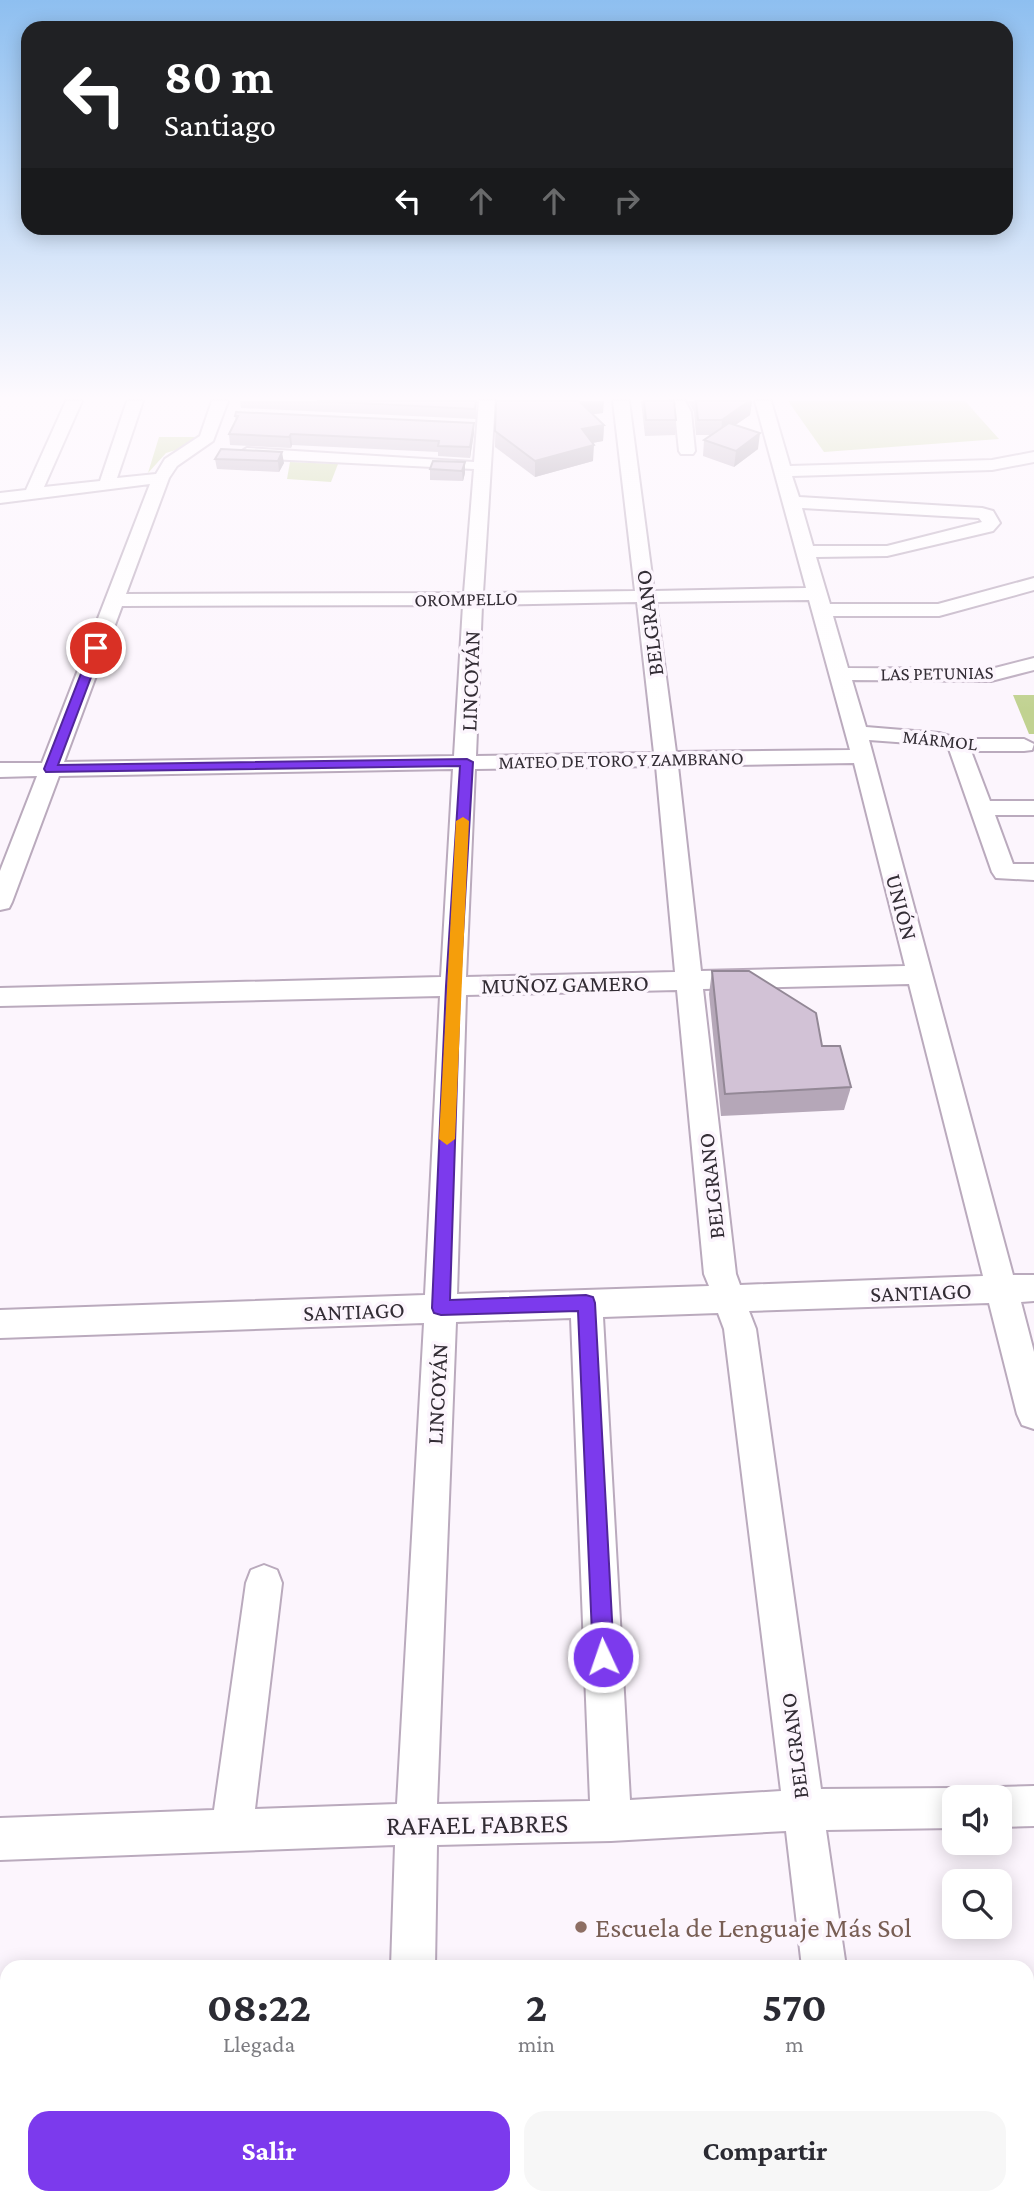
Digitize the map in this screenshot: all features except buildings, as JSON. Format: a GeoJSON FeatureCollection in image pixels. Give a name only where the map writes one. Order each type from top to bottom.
{"type":"FeatureCollection","features":[{"type":"Feature","properties":{"kind":"street"},"geometry":{"type":"LineString","coordinates":[[0,902],[151,504]]}},
{"type":"Feature","properties":{"kind":"street","name":"LINCOYÁN"},"geometry":{"type":"LineString","coordinates":[[413,1960],[416,1826],[441,1308],[453,986],[479,504]]}},
{"type":"Feature","properties":{"kind":"street","name":"BELGRANO"},"geometry":{"type":"LineString","coordinates":[[634,504],[666,759],[720,1274],[740,1329],[801,1810],[823,1960]]}},
{"type":"Feature","properties":{"kind":"street","name":"UNIÓN"},"geometry":{"type":"LineString","coordinates":[[791,504],[860,745],[1034,1414]]}},
{"type":"Feature","properties":{"kind":"street"},"geometry":{"type":"LineString","coordinates":[[804,552],[887,551],[987,527],[991,523],[982,513],[824,504]]}},
{"type":"Feature","properties":{"kind":"street","name":"OROMPELLO"},"geometry":{"type":"LineString","coordinates":[[115,600],[646,596],[819,602],[939,610],[1034,584]]}},
{"type":"Feature","properties":{"kind":"street","name":"LAS PETUNIAS"},"geometry":{"type":"LineString","coordinates":[[838,674],[991,675],[1034,664]]}},
{"type":"Feature","properties":{"kind":"street"},"geometry":{"type":"LineString","coordinates":[[991,675],[996,681],[1007,685],[1034,686]]}},
{"type":"Feature","properties":{"kind":"street","name":"MÁRMOL"},"geometry":{"type":"LineString","coordinates":[[860,745],[939,739],[958,745],[1024,745]]}},
{"type":"Feature","properties":{"kind":"street","name":"MATEO DE TORO Y ZAMBRANO"},"geometry":{"type":"LineString","coordinates":[[0,770],[666,759],[860,745]]}},
{"type":"Feature","properties":{"kind":"street"},"geometry":{"type":"LineString","coordinates":[[958,745],[1004,872],[1034,872]]}},
{"type":"Feature","properties":{"kind":"street"},"geometry":{"type":"LineString","coordinates":[[980,808],[1034,808]]}},
{"type":"Feature","properties":{"kind":"street","name":"MUÑOZ GAMERO"},"geometry":{"type":"LineString","coordinates":[[0,997],[920,975]]}},
{"type":"Feature","properties":{"kind":"street","name":"SANTIAGO"},"geometry":{"type":"LineString","coordinates":[[0,1324],[1034,1288]]}},
{"type":"Feature","properties":{"kind":"street"},"geometry":{"type":"LineString","coordinates":[[586,1303],[611,1821]]}},
{"type":"Feature","properties":{"kind":"street"},"geometry":{"type":"LineString","coordinates":[[232,1830],[264,1583]]}},
{"type":"Feature","properties":{"kind":"street"},"geometry":{"type":"LineString","coordinates":[[1012,1807],[1034,1806]]}},
{"type":"Feature","properties":{"kind":"street","name":"RAFAEL FABRES"},"geometry":{"type":"LineString","coordinates":[[0,1839],[232,1830],[611,1821],[801,1810],[942,1808]]}},
{"type":"Feature","properties":{"kind":"green space"},"geometry":{"type":"Polygon","coordinates":[[[1013,695],[1034,695],[1034,734],[1029,734],[1013,695]]]}},
{"type":"Feature","properties":{"kind":"slow traffic"},"geometry":{"type":"LineString","coordinates":[[447,1139],[463,821]]}},
{"type":"Feature","properties":{"kind":"place","name":"Escuela de Lenguaje Más Sol"},"geometry":{"type":"Point","coordinates":[581,1927]}},
{"type":"Feature","properties":{"kind":"route"},"geometry":{"type":"LineString","coordinates":[[96,648],[51,769],[467,762],[453,986],[441,1308],[586,1303],[603,1657]]}}]}
